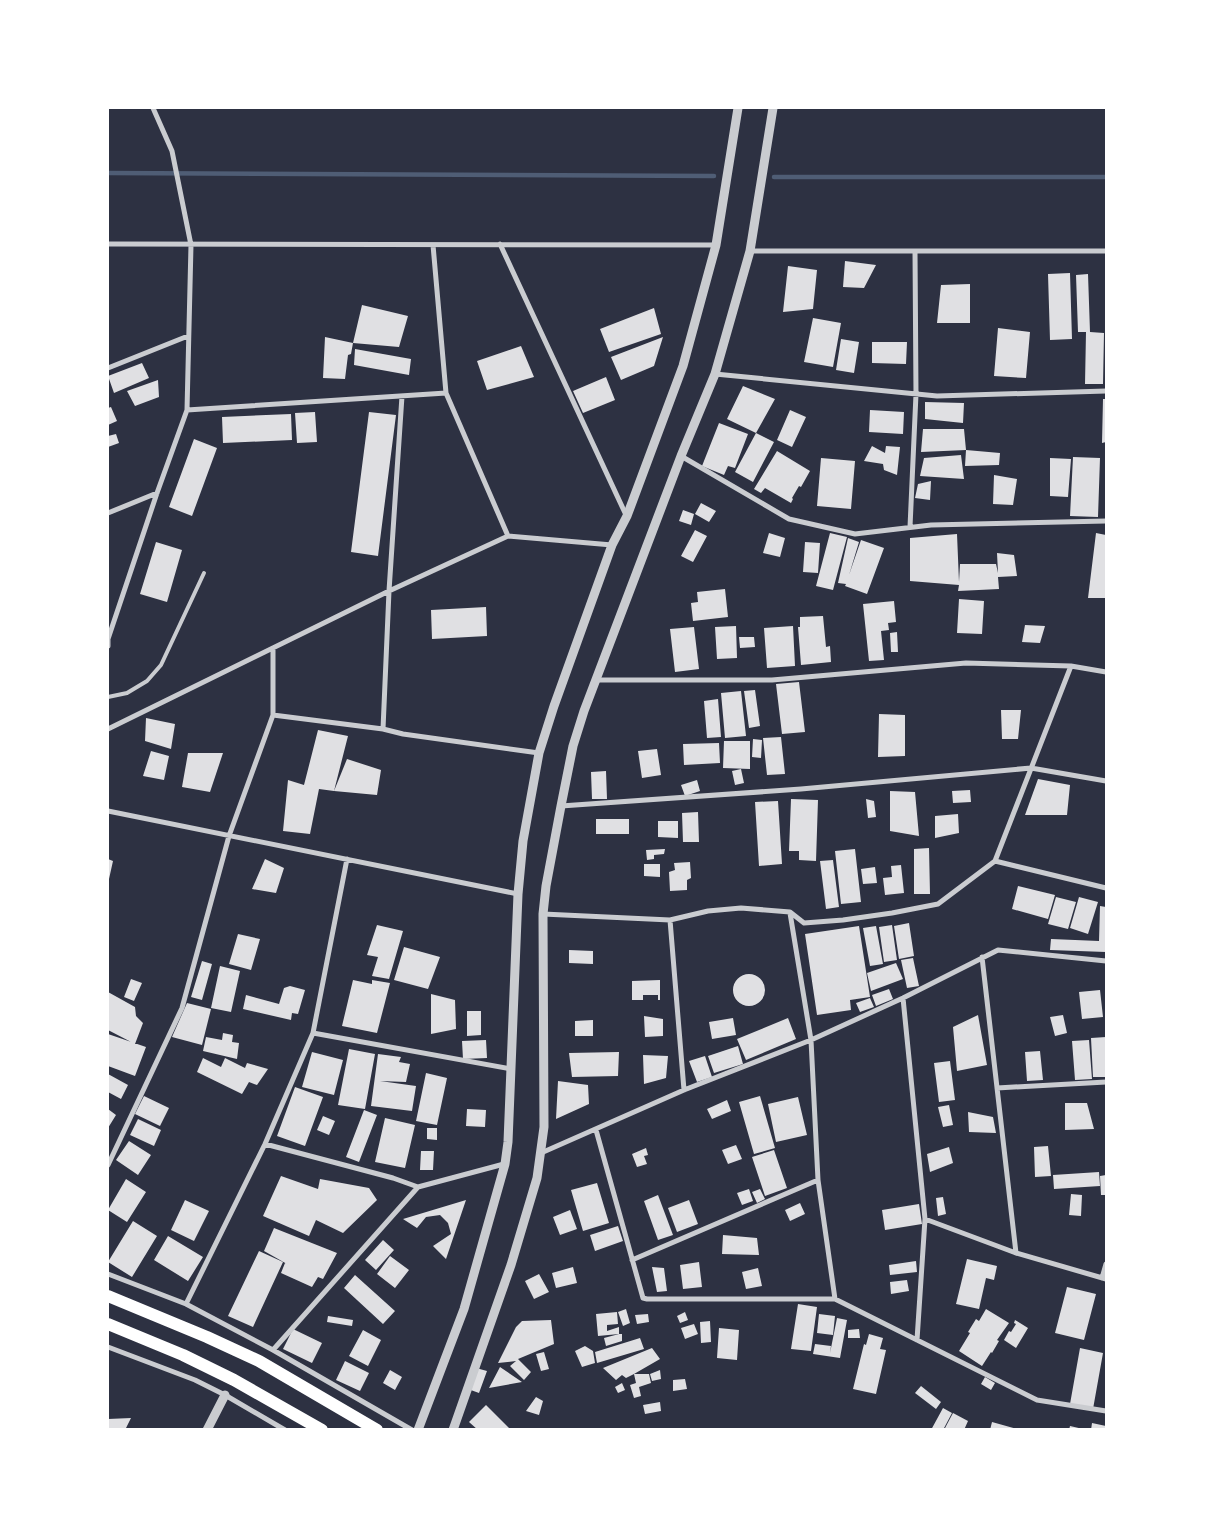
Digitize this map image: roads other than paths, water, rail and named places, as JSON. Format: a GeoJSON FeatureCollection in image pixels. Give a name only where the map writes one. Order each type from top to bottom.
{"type":"FeatureCollection","features":[{"type":"Feature","properties":{"kind":"highway"},"geometry":{"type":"LineString","coordinates":[[108,1296],[198,1333],[258,1362],[377,1430]]}},
{"type":"Feature","properties":{"kind":"highway"},"geometry":{"type":"LineString","coordinates":[[108,1324],[183,1355],[234,1380],[322,1430]]}},
{"type":"Feature","properties":{"kind":"street"},"geometry":{"type":"LineString","coordinates":[[108,646],[108,639],[187,410],[191,245],[172,151],[153,108]]}},
{"type":"Feature","properties":{"kind":"street"},"geometry":{"type":"LineString","coordinates":[[418,1430],[464,1309],[505,1164],[508,1142],[518,894],[523,841],[539,753],[612,545],[627,516],[683,366],[716,245],[738,108]]}},
{"type":"Feature","properties":{"kind":"street"},"geometry":{"type":"LineString","coordinates":[[453,1430],[511,1264],[537,1178],[544,1126],[543,914],[546,886],[573,746],[595,680],[681,456],[715,374],[750,251],[773,108]]}},
{"type":"Feature","properties":{"kind":"street"},"geometry":{"type":"LineString","coordinates":[[108,244],[716,245]]}},
{"type":"Feature","properties":{"kind":"street"},"geometry":{"type":"LineString","coordinates":[[500,244],[627,516]]}},
{"type":"Feature","properties":{"kind":"street"},"geometry":{"type":"LineString","coordinates":[[433,245],[446,394],[508,536]]}},
{"type":"Feature","properties":{"kind":"street"},"geometry":{"type":"LineString","coordinates":[[750,251],[1106,251]]}},
{"type":"Feature","properties":{"kind":"street"},"geometry":{"type":"LineString","coordinates":[[910,527],[916,394],[915,251]]}},
{"type":"Feature","properties":{"kind":"street"},"geometry":{"type":"LineString","coordinates":[[108,368],[188,336]]}},
{"type":"Feature","properties":{"kind":"street"},"geometry":{"type":"LineString","coordinates":[[715,374],[937,396],[1106,392]]}},
{"type":"Feature","properties":{"kind":"street"},"geometry":{"type":"LineString","coordinates":[[187,410],[446,394]]}},
{"type":"Feature","properties":{"kind":"street"},"geometry":{"type":"LineString","coordinates":[[383,729],[389,591],[402,396]]}},
{"type":"Feature","properties":{"kind":"street"},"geometry":{"type":"LineString","coordinates":[[681,456],[789,519],[855,534],[931,525],[1106,521]]}},
{"type":"Feature","properties":{"kind":"street"},"geometry":{"type":"LineString","coordinates":[[108,513],[157,493]]}},
{"type":"Feature","properties":{"kind":"street"},"geometry":{"type":"LineString","coordinates":[[108,729],[389,591],[508,536],[612,545]]}},
{"type":"Feature","properties":{"kind":"street"},"geometry":{"type":"LineString","coordinates":[[108,1165],[110,1155],[182,1008],[229,836],[273,715],[273,648]]}},
{"type":"Feature","properties":{"kind":"street"},"geometry":{"type":"LineString","coordinates":[[595,680],[772,680],[966,663],[1071,666],[1106,672]]}},
{"type":"Feature","properties":{"kind":"street"},"geometry":{"type":"LineString","coordinates":[[543,914],[670,920],[708,911],[741,908],[790,912],[804,924],[892,914],[938,904],[995,861],[1071,666]]}},
{"type":"Feature","properties":{"kind":"street"},"geometry":{"type":"LineString","coordinates":[[273,715],[383,729],[402,734],[539,753]]}},
{"type":"Feature","properties":{"kind":"street"},"geometry":{"type":"LineString","coordinates":[[561,806],[802,789],[1031,768],[1106,781]]}},
{"type":"Feature","properties":{"kind":"street"},"geometry":{"type":"LineString","coordinates":[[108,811],[518,894]]}},
{"type":"Feature","properties":{"kind":"street"},"geometry":{"type":"LineString","coordinates":[[186,1304],[265,1144],[313,1033],[347,860]]}},
{"type":"Feature","properties":{"kind":"street"},"geometry":{"type":"LineString","coordinates":[[995,861],[1106,888]]}},
{"type":"Feature","properties":{"kind":"street"},"geometry":{"type":"LineString","coordinates":[[790,912],[811,1040],[818,1180],[835,1299]]}},
{"type":"Feature","properties":{"kind":"street"},"geometry":{"type":"LineString","coordinates":[[670,920],[684,1090]]}},
{"type":"Feature","properties":{"kind":"street"},"geometry":{"type":"LineString","coordinates":[[541,1153],[684,1090],[811,1040],[903,998],[998,950],[1106,961]]}},
{"type":"Feature","properties":{"kind":"street"},"geometry":{"type":"LineString","coordinates":[[982,957],[1016,1253]]}},
{"type":"Feature","properties":{"kind":"street"},"geometry":{"type":"LineString","coordinates":[[903,998],[925,1219],[917,1340]]}},
{"type":"Feature","properties":{"kind":"street"},"geometry":{"type":"LineString","coordinates":[[313,1033],[511,1069]]}},
{"type":"Feature","properties":{"kind":"street"},"geometry":{"type":"LineString","coordinates":[[997,1088],[1106,1082]]}},
{"type":"Feature","properties":{"kind":"street"},"geometry":{"type":"LineString","coordinates":[[596,1130],[643,1298],[835,1299],[1037,1400],[1106,1412]]}},
{"type":"Feature","properties":{"kind":"street"},"geometry":{"type":"LineString","coordinates":[[265,1144],[393,1178],[418,1187]]}},
{"type":"Feature","properties":{"kind":"street"},"geometry":{"type":"LineString","coordinates":[[273,1350],[418,1187],[505,1164]]}},
{"type":"Feature","properties":{"kind":"street"},"geometry":{"type":"LineString","coordinates":[[632,1260],[818,1180]]}},
{"type":"Feature","properties":{"kind":"street"},"geometry":{"type":"LineString","coordinates":[[925,1219],[1016,1253],[1104,1278],[1106,1264]]}},
{"type":"Feature","properties":{"kind":"street"},"geometry":{"type":"LineString","coordinates":[[108,1274],[186,1304],[273,1350],[412,1430]]}},
{"type":"Feature","properties":{"kind":"street"},"geometry":{"type":"LineString","coordinates":[[108,1347],[195,1380],[285,1430]]}},
{"type":"Feature","properties":{"kind":"street"},"geometry":{"type":"LineString","coordinates":[[207,1430],[225,1395]]}},
{"type":"Feature","properties":{"kind":"lane"},"geometry":{"type":"LineString","coordinates":[[108,697],[127,693],[147,681],[161,665],[204,573]]}},
{"type":"Feature","properties":{"kind":"waterway"},"geometry":{"type":"LineString","coordinates":[[108,173],[714,176]]}},
{"type":"Feature","properties":{"kind":"waterway"},"geometry":{"type":"LineString","coordinates":[[774,177],[1106,177]]}}]}
